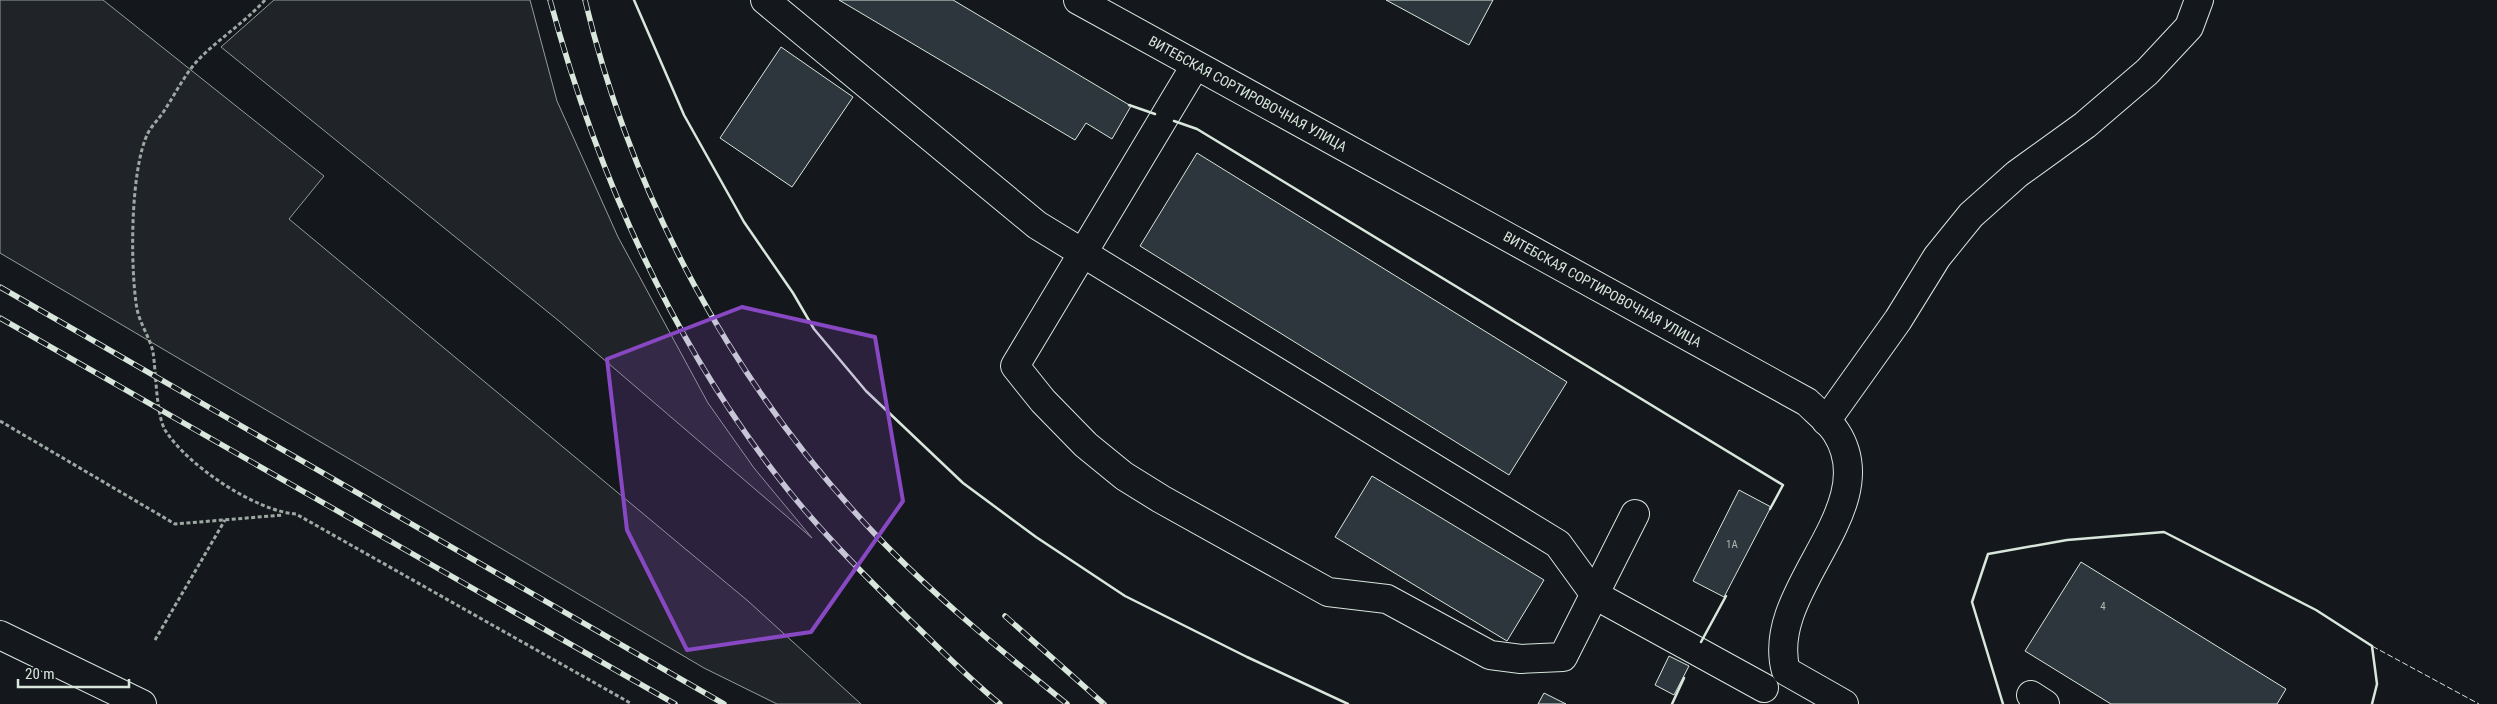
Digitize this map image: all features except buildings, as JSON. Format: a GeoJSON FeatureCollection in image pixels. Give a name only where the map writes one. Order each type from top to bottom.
{"type":"FeatureCollection","features":[{"type":"Feature","properties":{"kind":"street"},"geometry":{"type":"LineString","coordinates":[[765,0],[1038,225],[1558,544],[1595,595],[1758,696],[1786,671],[1844,704]]}},
{"type":"Feature","properties":{"kind":"street","name":"ВИТЕБСКАЯ СОРТИРОВОЧНАЯ УЛИЦА"},"geometry":{"type":"LineString","coordinates":[[1078,0],[1112,9],[1195,66],[1807,402],[1836,432],[1848,460],[1847,492],[1834,523],[1794,602],[1784,633],[1781,654],[1786,671]]}},
{"type":"Feature","properties":{"kind":"street"},"geometry":{"type":"LineString","coordinates":[[1826,421],[1898,320],[1937,258],[1971,215],[2017,174],[2085,125],[2147,72],[2189,27],[2199,0]]}},
{"type":"Feature","properties":{"kind":"street"},"geometry":{"type":"LineString","coordinates":[[1195,66],[1015,366],[1043,401],[1086,445],[1124,476],[1161,499],[1328,592],[1388,599],[1490,655],[1521,659],[1564,658],[1635,514]]}},
{"type":"Feature","properties":{"kind":"street"},"geometry":{"type":"LineString","coordinates":[[0,635],[142,704]]}},
{"type":"Feature","properties":{"kind":"street"},"geometry":{"type":"LineString","coordinates":[[0,640],[106,704]]}},
{"type":"Feature","properties":{"kind":"path"},"geometry":{"type":"LineString","coordinates":[[265,0],[238,27],[202,56],[148,132],[136,189],[133,222],[133,279],[142,329],[152,349],[154,377],[164,428],[178,447],[219,482],[279,513],[296,514],[632,704]]}},
{"type":"Feature","properties":{"kind":"path"},"geometry":{"type":"LineString","coordinates":[[0,421],[175,524],[296,514]]}},
{"type":"Feature","properties":{"kind":"path"},"geometry":{"type":"LineString","coordinates":[[155,640],[225,520]]}},
{"type":"Feature","properties":{"kind":"highlighted area"},"geometry":{"type":"Polygon","coordinates":[[[742,307],[875,337],[903,501],[811,632],[687,650],[627,530],[607,359],[742,307]]]}},
{"type":"Feature","properties":{"kind":"shaded area"},"geometry":{"type":"Polygon","coordinates":[[[0,0],[103,0],[324,176],[289,219],[748,601],[861,704],[777,704],[704,668],[0,253],[0,0]]]}},
{"type":"Feature","properties":{"kind":"shaded area"},"geometry":{"type":"Polygon","coordinates":[[[274,0],[530,0],[557,101],[618,237],[708,403],[754,468],[812,538],[559,321],[221,47],[274,0]]]}},
{"type":"Feature","properties":{"kind":"railway"},"geometry":{"type":"LineString","coordinates":[[550,0],[589,126],[613,187],[639,247],[668,306],[700,363],[774,472],[805,511],[874,584],[943,652],[1000,704]]}},
{"type":"Feature","properties":{"kind":"railway"},"geometry":{"type":"LineString","coordinates":[[585,0],[605,74],[631,147],[660,217],[695,286],[733,352],[776,415],[823,476],[896,556],[968,622],[1067,704]]}},
{"type":"Feature","properties":{"kind":"railway"},"geometry":{"type":"LineString","coordinates":[[0,287],[724,704]]}},
{"type":"Feature","properties":{"kind":"railway"},"geometry":{"type":"LineString","coordinates":[[0,318],[675,704]]}},
{"type":"Feature","properties":{"kind":"railway"},"geometry":{"type":"LineString","coordinates":[[1005,616],[1104,704]]}},
{"type":"Feature","properties":{"kind":"fence"},"geometry":{"type":"LineString","coordinates":[[2372,704],[2377,684],[2372,646],[2479,704]]}},
{"type":"Feature","properties":{"kind":"wall"},"geometry":{"type":"LineString","coordinates":[[634,0],[684,115],[744,222],[793,293],[814,329],[866,391],[963,483],[1036,537],[1125,596],[1247,657],[1348,704]]}},
{"type":"Feature","properties":{"kind":"wall"},"geometry":{"type":"LineString","coordinates":[[1129,105],[1155,114]]}},
{"type":"Feature","properties":{"kind":"wall"},"geometry":{"type":"LineString","coordinates":[[1174,121],[1197,129],[1783,485],[1770,509]]}},
{"type":"Feature","properties":{"kind":"wall"},"geometry":{"type":"LineString","coordinates":[[2003,704],[1972,602],[1988,554],[2067,540],[2164,532],[2316,610],[2372,646],[2377,684],[2372,704]]}},
{"type":"Feature","properties":{"kind":"wall"},"geometry":{"type":"LineString","coordinates":[[1701,642],[1726,596]]}},
{"type":"Feature","properties":{"kind":"wall"},"geometry":{"type":"LineString","coordinates":[[1672,704],[1684,678]]}}]}
